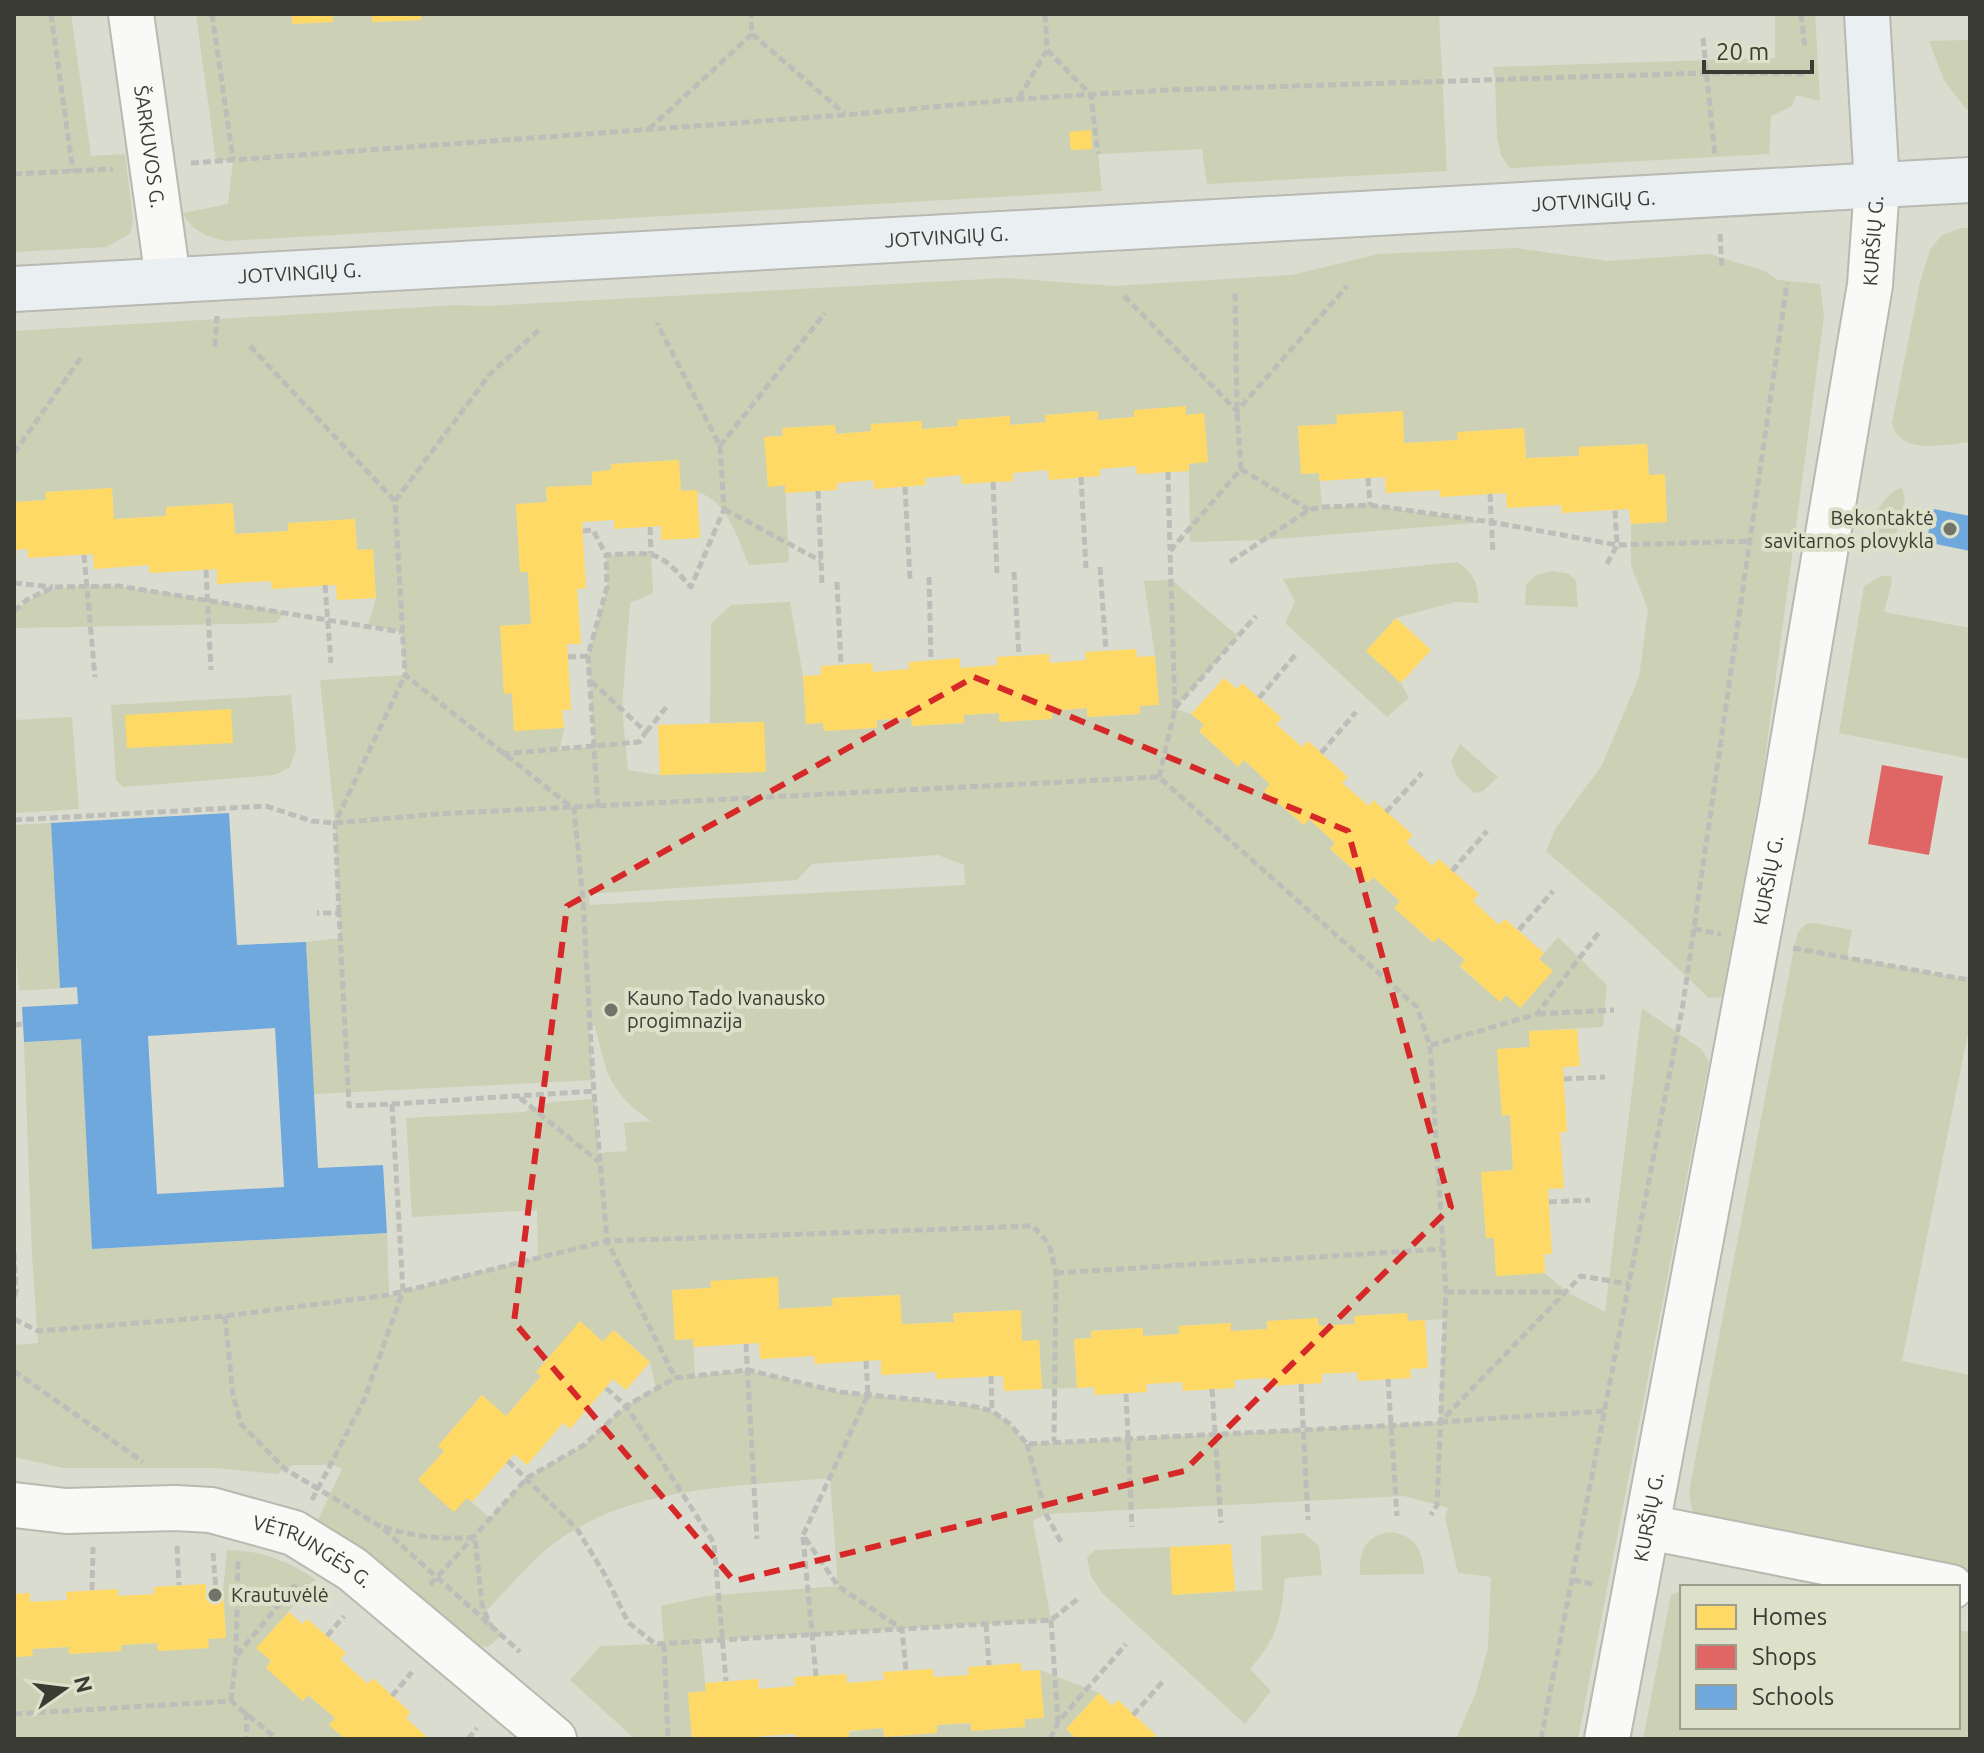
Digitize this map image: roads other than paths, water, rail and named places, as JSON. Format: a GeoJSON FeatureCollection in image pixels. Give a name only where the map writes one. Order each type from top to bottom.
{"type":"FeatureCollection","features":[{"type":"Feature","properties":{"kind":"main road","name":"KURŠIŲ G."},"geometry":{"type":"LineString","coordinates":[[1867,14],[1877,186]]}},
{"type":"Feature","properties":{"kind":"main road","name":"JOTVINGIŲ G."},"geometry":{"type":"LineString","coordinates":[[14,289],[1970,180]]}},
{"type":"Feature","properties":{"kind":"street","name":"ŠARKUVOS G."},"geometry":{"type":"LineString","coordinates":[[131,14],[168,279]]}},
{"type":"Feature","properties":{"kind":"street","name":"KURŠIŲ G."},"geometry":{"type":"LineString","coordinates":[[1607,1739],[1758,942],[1870,285],[1877,186]]}},
{"type":"Feature","properties":{"kind":"street","name":"VĖTRUNGĖS G."},"geometry":{"type":"LineString","coordinates":[[14,1505],[66,1511],[211,1510],[310,1541],[406,1614],[554,1739]]}},
{"type":"Feature","properties":{"kind":"street"},"geometry":{"type":"LineString","coordinates":[[1648,1527],[1941,1585]]}},
{"type":"Feature","properties":{"kind":"place","name":"Bekontaktė savitarnos plovykla"},"geometry":{"type":"Point","coordinates":[1950,529]}},
{"type":"Feature","properties":{"kind":"place","name":"Kauno Tado Ivanausko progimnazija"},"geometry":{"type":"Point","coordinates":[611,1010]}},
{"type":"Feature","properties":{"kind":"place","name":"Krautuvėlė"},"geometry":{"type":"Point","coordinates":[215,1595]}}]}
